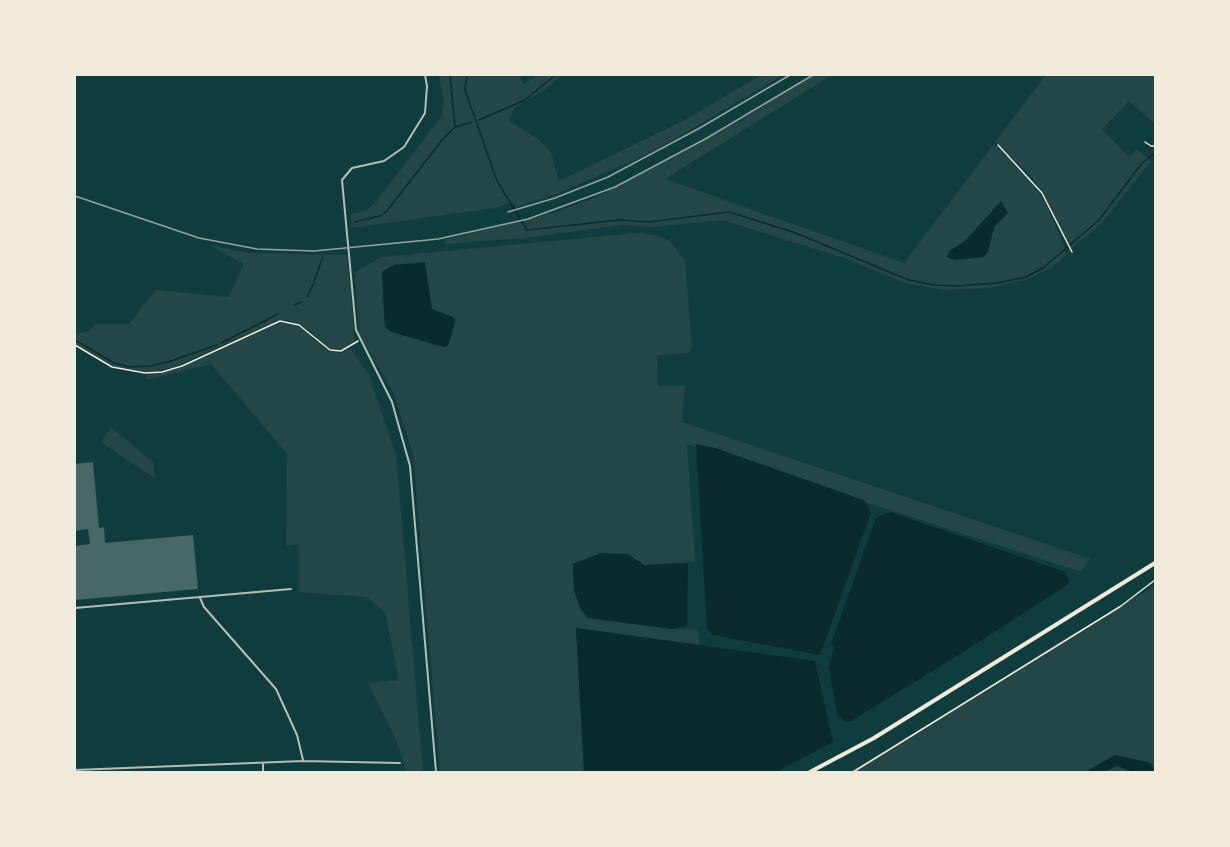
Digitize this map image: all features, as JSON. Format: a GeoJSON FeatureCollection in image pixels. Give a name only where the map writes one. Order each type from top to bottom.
{"type":"FeatureCollection","features":[{"type":"Feature","properties":{"kind":"main road"},"geometry":{"type":"LineString","coordinates":[[810,772],[905,719],[1155,563]]}},
{"type":"Feature","properties":{"kind":"street"},"geometry":{"type":"LineString","coordinates":[[425,75],[427,86],[425,113],[404,147],[384,161],[352,168],[342,180],[358,341],[392,402],[410,466],[436,772]]}},
{"type":"Feature","properties":{"kind":"street"},"geometry":{"type":"LineString","coordinates":[[75,608],[291,589]]}},
{"type":"Feature","properties":{"kind":"street"},"geometry":{"type":"LineString","coordinates":[[200,598],[204,607],[276,689],[297,735],[303,761]]}},
{"type":"Feature","properties":{"kind":"street"},"geometry":{"type":"LineString","coordinates":[[75,770],[303,761],[400,763]]}},
{"type":"Feature","properties":{"kind":"street"},"geometry":{"type":"LineString","coordinates":[[262,772],[263,763]]}},
{"type":"Feature","properties":{"kind":"path"},"geometry":{"type":"LineString","coordinates":[[1144,142],[1155,146]]}},
{"type":"Feature","properties":{"kind":"path"},"geometry":{"type":"LineString","coordinates":[[998,145],[1042,193],[1052,208],[1065,243],[1072,252]]}},
{"type":"Feature","properties":{"kind":"path"},"geometry":{"type":"LineString","coordinates":[[75,345],[112,367],[145,373],[162,372],[182,366],[280,321],[299,325],[335,352],[358,341]]}},
{"type":"Feature","properties":{"kind":"path"},"geometry":{"type":"LineString","coordinates":[[853,772],[1128,600],[1155,580]]}},
{"type":"Feature","properties":{"kind":"shaded area"},"geometry":{"type":"Polygon","coordinates":[[[439,75],[520,75],[523,85],[537,75],[561,75],[546,89],[514,108],[509,121],[538,139],[551,153],[559,181],[685,120],[761,75],[783,75],[654,151],[554,195],[516,207],[512,202],[494,208],[351,228],[350,215],[366,210],[375,203],[441,117],[444,101],[439,75]]]}},
{"type":"Feature","properties":{"kind":"shaded area"},"geometry":{"type":"Polygon","coordinates":[[[811,75],[832,75],[665,179],[904,263],[994,144],[1029,179],[1045,201],[1067,254],[1051,268],[1025,280],[990,288],[944,290],[904,283],[844,258],[723,220],[654,227],[622,225],[525,238],[445,244],[444,240],[556,212],[594,198],[745,118],[811,75]]]}},
{"type":"Feature","properties":{"kind":"shaded area"},"geometry":{"type":"Polygon","coordinates":[[[1046,75],[1155,75],[1155,124],[1129,101],[1102,129],[1129,157],[1137,149],[1151,161],[1101,224],[1071,249],[1043,192],[1030,175],[995,142],[1046,75]]]}},
{"type":"Feature","properties":{"kind":"shaded area"},"geometry":{"type":"Polygon","coordinates":[[[1001,201],[1008,213],[994,227],[988,252],[983,257],[954,260],[947,257],[949,251],[965,241],[1001,201]]]}},
{"type":"Feature","properties":{"kind":"shaded area"},"geometry":{"type":"Polygon","coordinates":[[[637,233],[655,235],[670,241],[685,261],[692,346],[689,353],[657,355],[658,386],[685,386],[682,422],[1090,559],[1081,572],[687,444],[695,562],[644,565],[640,561],[573,564],[574,591],[577,599],[671,629],[697,630],[700,645],[576,628],[584,772],[440,772],[413,454],[393,392],[359,334],[355,272],[382,257],[637,233]],[[382,294],[385,327],[389,331],[441,347],[448,345],[455,323],[453,317],[382,294]]]}},
{"type":"Feature","properties":{"kind":"shaded area"},"geometry":{"type":"Polygon","coordinates":[[[209,245],[249,253],[347,255],[355,341],[341,351],[330,349],[309,330],[291,321],[279,320],[172,368],[145,372],[120,369],[100,360],[75,344],[75,334],[90,331],[95,324],[129,324],[156,290],[228,297],[244,264],[209,245]]]}},
{"type":"Feature","properties":{"kind":"shaded area"},"geometry":{"type":"Polygon","coordinates":[[[425,262],[432,309],[453,317],[455,320],[448,345],[445,347],[392,332],[385,327],[382,272],[394,265],[425,262]]]}},
{"type":"Feature","properties":{"kind":"shaded area"},"geometry":{"type":"Polygon","coordinates":[[[280,322],[299,326],[329,351],[341,353],[350,348],[369,375],[396,455],[423,772],[406,772],[397,742],[368,683],[399,680],[385,613],[367,597],[299,592],[299,544],[286,546],[287,454],[211,364],[147,380],[147,375],[182,367],[280,322]]]}},
{"type":"Feature","properties":{"kind":"shaded area"},"geometry":{"type":"Polygon","coordinates":[[[111,427],[154,463],[154,478],[101,442],[111,427]]]}},
{"type":"Feature","properties":{"kind":"shaded area"},"geometry":{"type":"Polygon","coordinates":[[[696,444],[715,448],[864,500],[871,513],[820,655],[713,635],[707,629],[696,444]]]}},
{"type":"Feature","properties":{"kind":"shaded area"},"geometry":{"type":"Polygon","coordinates":[[[890,512],[1065,572],[1070,581],[957,656],[851,721],[845,722],[837,714],[829,668],[834,648],[831,644],[876,518],[890,512]]]}},
{"type":"Feature","properties":{"kind":"shaded area"},"geometry":{"type":"Polygon","coordinates":[[[601,553],[628,554],[644,565],[688,563],[687,626],[671,629],[588,618],[581,610],[574,591],[573,564],[601,553]]]}},
{"type":"Feature","properties":{"kind":"shaded area"},"geometry":{"type":"Polygon","coordinates":[[[1155,586],[1155,772],[848,772],[935,722],[1051,647],[1155,586]]]}},
{"type":"Feature","properties":{"kind":"shaded area"},"geometry":{"type":"Polygon","coordinates":[[[576,628],[815,661],[833,742],[776,772],[584,772],[576,628]]]}},
{"type":"Feature","properties":{"kind":"shaded area"},"geometry":{"type":"Polygon","coordinates":[[[1115,755],[1151,763],[1155,772],[1130,771],[1117,766],[1103,772],[1085,772],[1115,755]]]}},
{"type":"Feature","properties":{"kind":"building"},"geometry":{"type":"Polygon","coordinates":[[[93,462],[99,528],[104,527],[105,543],[193,535],[198,589],[75,600],[75,546],[90,544],[88,529],[75,531],[75,464],[93,462]]]}},
{"type":"Feature","properties":{"kind":"waterway"},"geometry":{"type":"LineString","coordinates":[[450,75],[455,127]]}},
{"type":"Feature","properties":{"kind":"waterway"},"geometry":{"type":"LineString","coordinates":[[467,75],[465,90],[497,181],[527,230],[620,220],[649,222],[729,212],[793,232],[909,280],[934,285],[997,283],[1026,277],[1043,268],[1099,220],[1142,163],[1155,153]]}},
{"type":"Feature","properties":{"kind":"waterway"},"geometry":{"type":"LineString","coordinates":[[479,120],[525,100],[555,75]]}},
{"type":"Feature","properties":{"kind":"waterway"},"geometry":{"type":"LineString","coordinates":[[354,222],[380,216],[386,212],[443,139],[455,127],[472,122]]}},
{"type":"Feature","properties":{"kind":"waterway"},"geometry":{"type":"LineString","coordinates":[[314,281],[323,257]]}},
{"type":"Feature","properties":{"kind":"waterway"},"geometry":{"type":"LineString","coordinates":[[307,297],[314,283]]}},
{"type":"Feature","properties":{"kind":"waterway"},"geometry":{"type":"LineString","coordinates":[[294,305],[301,302]]}},
{"type":"Feature","properties":{"kind":"waterway"},"geometry":{"type":"LineString","coordinates":[[221,343],[278,314]]}},
{"type":"Feature","properties":{"kind":"waterway"},"geometry":{"type":"LineString","coordinates":[[75,340],[114,363],[129,367],[151,366],[217,345]]}},
{"type":"Feature","properties":{"kind":"railway"},"geometry":{"type":"LineString","coordinates":[[508,212],[555,198],[608,177],[698,129],[790,75]]}},
{"type":"Feature","properties":{"kind":"railway"},"geometry":{"type":"LineString","coordinates":[[75,196],[199,238],[257,249],[314,251],[438,239],[528,219],[615,187],[707,138],[813,75]]}}]}
